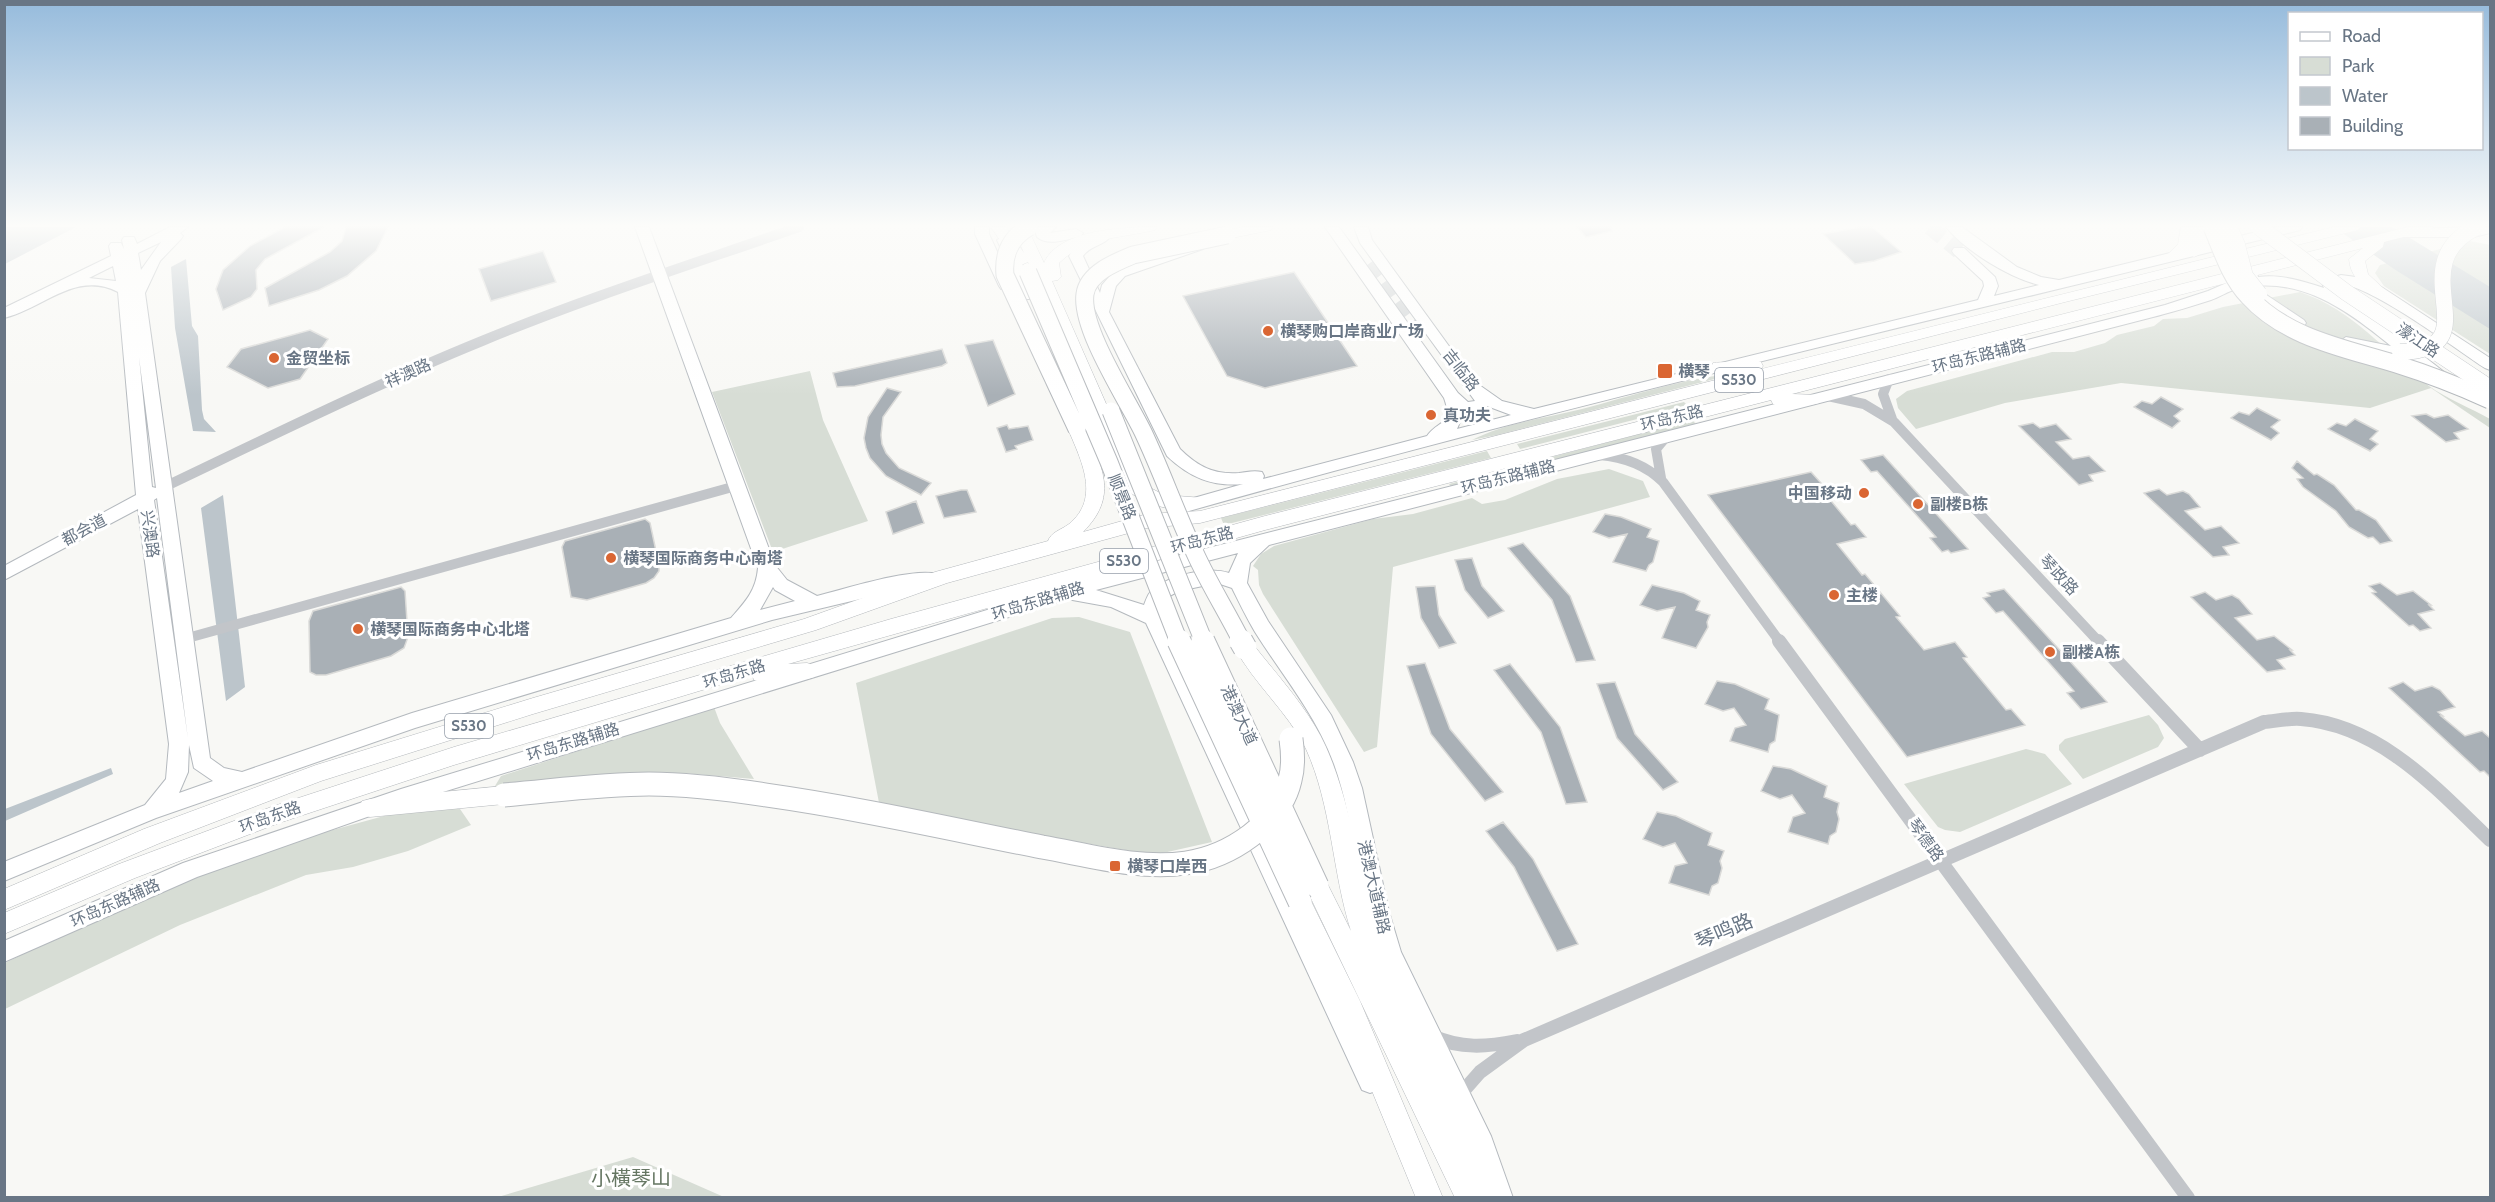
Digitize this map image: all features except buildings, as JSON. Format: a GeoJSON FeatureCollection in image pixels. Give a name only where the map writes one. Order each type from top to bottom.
{"type":"FeatureCollection","features":[{"type":"Feature","properties":{"kind":"main road"},"geometry":{"type":"LineString","coordinates":[[4,301],[45,283]]}},
{"type":"Feature","properties":{"kind":"main road"},"geometry":{"type":"LineString","coordinates":[[4,314],[64,283]]}},
{"type":"Feature","properties":{"kind":"main road"},"geometry":{"type":"LineString","coordinates":[[51,291],[81,283]]}},
{"type":"Feature","properties":{"kind":"main road"},"geometry":{"type":"LineString","coordinates":[[111,283],[132,292],[138,283]]}},
{"type":"Feature","properties":{"kind":"main road","name":"兴澳路"},"geometry":{"type":"LineString","coordinates":[[130,283],[164,487],[201,762],[219,775],[239,779]]}},
{"type":"Feature","properties":{"kind":"main road"},"geometry":{"type":"LineString","coordinates":[[663,283],[767,568],[781,585],[815,603]]}},
{"type":"Feature","properties":{"kind":"main road"},"geometry":{"type":"LineString","coordinates":[[1005,283],[1098,485]]}},
{"type":"Feature","properties":{"kind":"main road"},"geometry":{"type":"LineString","coordinates":[[1009,283],[1054,384],[1081,431],[1112,438],[1148,432],[1159,424]]}},
{"type":"Feature","properties":{"kind":"main road"},"geometry":{"type":"LineString","coordinates":[[1023,283],[1066,379],[1098,485],[1096,500],[1076,528],[1041,549]]}},
{"type":"Feature","properties":{"kind":"main road","name":"顺景路"},"geometry":{"type":"LineString","coordinates":[[1033,283],[1109,462],[1142,526]]}},
{"type":"Feature","properties":{"kind":"main road"},"geometry":{"type":"LineString","coordinates":[[1045,283],[1134,487],[1149,498],[1164,503],[1198,502]]}},
{"type":"Feature","properties":{"kind":"main road","name":"港澳大道"},"geometry":{"type":"LineString","coordinates":[[1055,283],[1111,411],[1198,629],[1309,894],[1351,1009],[1428,1197]]}},
{"type":"Feature","properties":{"kind":"main road"},"geometry":{"type":"LineString","coordinates":[[1089,283],[1173,452],[1185,465],[1198,473],[1227,480],[1242,479],[1310,464],[1393,450]]}},
{"type":"Feature","properties":{"kind":"main road"},"geometry":{"type":"LineString","coordinates":[[370,808],[646,784],[722,788],[767,795],[1114,860],[1169,864],[1196,861],[1223,852],[1243,840],[1275,812],[1287,787],[1293,764],[1291,739],[1281,708],[1203,571],[1142,430],[1095,333],[1085,306],[1085,293],[1090,283]]}},
{"type":"Feature","properties":{"kind":"main road"},"geometry":{"type":"LineString","coordinates":[[1102,312],[1111,283]]}},
{"type":"Feature","properties":{"kind":"main road","name":"吉临路"},"geometry":{"type":"LineString","coordinates":[[1372,283],[1452,397],[1457,412],[1455,420],[1442,433],[1420,444]]}},
{"type":"Feature","properties":{"kind":"main road","name":"吉临路"},"geometry":{"type":"LineString","coordinates":[[1398,283],[1477,392],[1491,403],[1514,411],[1548,412]]}},
{"type":"Feature","properties":{"kind":"main road"},"geometry":{"type":"LineString","coordinates":[[1985,301],[1991,283]]}},
{"type":"Feature","properties":{"kind":"main road"},"geometry":{"type":"LineString","coordinates":[[2001,297],[2006,287],[2004,283]]}},
{"type":"Feature","properties":{"kind":"main road"},"geometry":{"type":"LineString","coordinates":[[1142,526],[1198,502],[1393,450],[2059,283]]}},
{"type":"Feature","properties":{"kind":"main road"},"geometry":{"type":"LineString","coordinates":[[2061,298],[2069,289],[2090,283]]}},
{"type":"Feature","properties":{"kind":"main road","name":"环岛东路"},"geometry":{"type":"LineString","coordinates":[[4,900],[152,836],[316,774],[533,706],[809,625],[942,577],[1041,549],[1142,526],[1200,517],[2123,283]]}},
{"type":"Feature","properties":{"kind":"main road","name":"环岛东路"},"geometry":{"type":"LineString","coordinates":[[4,924],[126,871],[274,815],[454,756],[891,627],[1223,534],[2207,283]]}},
{"type":"Feature","properties":{"kind":"main road","name":"环岛东路辅路"},"geometry":{"type":"LineString","coordinates":[[4,952],[190,870],[370,808],[566,744],[1062,594],[2192,300],[2224,283]]}},
{"type":"Feature","properties":{"kind":"main road"},"geometry":{"type":"LineString","coordinates":[[2239,283],[2259,307],[2294,330],[2320,341],[2430,375],[2490,400]]}},
{"type":"Feature","properties":{"kind":"main road"},"geometry":{"type":"LineString","coordinates":[[2244,283],[2288,317],[2307,327],[2345,342],[2387,351],[2418,352],[2441,349],[2452,345],[2464,330]]}},
{"type":"Feature","properties":{"kind":"main road"},"geometry":{"type":"LineString","coordinates":[[2251,283],[2259,294]]}},
{"type":"Feature","properties":{"kind":"main road"},"geometry":{"type":"LineString","coordinates":[[2289,283],[2327,295],[2355,310]]}},
{"type":"Feature","properties":{"kind":"main road"},"geometry":{"type":"LineString","coordinates":[[2329,283],[2330,288],[2355,310],[2429,369],[2490,409]]}},
{"type":"Feature","properties":{"kind":"main road","name":"濠江路"},"geometry":{"type":"LineString","coordinates":[[2336,283],[2490,388]]}},
{"type":"Feature","properties":{"kind":"main road","name":"濠江路"},"geometry":{"type":"LineString","coordinates":[[2349,283],[2490,377]]}},
{"type":"Feature","properties":{"kind":"main road"},"geometry":{"type":"LineString","coordinates":[[2359,283],[2378,291],[2490,365]]}},
{"type":"Feature","properties":{"kind":"main road"},"geometry":{"type":"LineString","coordinates":[[2370,283],[2378,291]]}},
{"type":"Feature","properties":{"kind":"main road"},"geometry":{"type":"LineString","coordinates":[[2455,283],[2459,292]]}},
{"type":"Feature","properties":{"kind":"main road","name":"兴澳路"},"geometry":{"type":"LineString","coordinates":[[132,292],[145,498],[179,744],[179,771],[172,790],[150,812]]}},
{"type":"Feature","properties":{"kind":"main road"},"geometry":{"type":"LineString","coordinates":[[1983,355],[2026,335],[2052,328],[2066,319]]}},
{"type":"Feature","properties":{"kind":"main road"},"geometry":{"type":"LineString","coordinates":[[1418,329],[1427,342],[1464,376]]}},
{"type":"Feature","properties":{"kind":"main road"},"geometry":{"type":"LineString","coordinates":[[1719,367],[1747,368],[1788,359],[1829,356]]}},
{"type":"Feature","properties":{"kind":"main road"},"geometry":{"type":"LineString","coordinates":[[1452,397],[1464,407],[1478,408],[1483,400],[1477,392]]}},
{"type":"Feature","properties":{"kind":"main road"},"geometry":{"type":"LineString","coordinates":[[1703,411],[1736,412],[1780,400],[1819,397]]}},
{"type":"Feature","properties":{"kind":"main road"},"geometry":{"type":"LineString","coordinates":[[1111,411],[1192,570],[1245,648],[1298,718],[1315,746],[1331,790],[1359,919],[1371,956],[1484,1197]]}},
{"type":"Feature","properties":{"kind":"main road","name":"都会道"},"geometry":{"type":"LineString","coordinates":[[4,574],[164,487]]}},
{"type":"Feature","properties":{"kind":"main road","name":"港澳大道"},"geometry":{"type":"LineString","coordinates":[[1142,526],[1171,624],[1309,894],[1469,1197]]}},
{"type":"Feature","properties":{"kind":"main road"},"geometry":{"type":"LineString","coordinates":[[1266,540],[1253,548],[1242,560],[1238,571],[1238,583],[1217,576],[1174,585],[1157,595],[1152,608],[1153,618],[1339,1019],[1428,1197]]}},
{"type":"Feature","properties":{"kind":"main road"},"geometry":{"type":"LineString","coordinates":[[891,627],[972,593],[1017,578],[1019,573],[1012,557]]}},
{"type":"Feature","properties":{"kind":"main road"},"geometry":{"type":"LineString","coordinates":[[736,624],[762,595],[767,568]]}},
{"type":"Feature","properties":{"kind":"main road"},"geometry":{"type":"LineString","coordinates":[[4,872],[150,812],[239,779],[412,721],[736,624],[898,583],[942,577]]}},
{"type":"Feature","properties":{"kind":"main road","name":"港澳大道辅路"},"geometry":{"type":"LineString","coordinates":[[1238,583],[1262,626],[1324,720],[1343,762],[1352,788],[1378,912],[1390,952],[1482,1145],[1501,1197]]}},
{"type":"Feature","properties":{"kind":"main road"},"geometry":{"type":"LineString","coordinates":[[1062,594],[1108,598],[1132,606],[1153,618]]}},
{"type":"Feature","properties":{"kind":"main road"},"geometry":{"type":"LineString","coordinates":[[722,678],[807,671]]}},
{"type":"Feature","properties":{"kind":"street","name":"祥澳路"},"geometry":{"type":"LineString","coordinates":[[164,487],[362,393],[482,341],[638,283]]}},
{"type":"Feature","properties":{"kind":"street"},"geometry":{"type":"LineString","coordinates":[[1889,379],[1883,394],[1894,422]]}},
{"type":"Feature","properties":{"kind":"street"},"geometry":{"type":"LineString","coordinates":[[1819,397],[1858,400],[1894,422]]}},
{"type":"Feature","properties":{"kind":"street","name":"琴政路"},"geometry":{"type":"LineString","coordinates":[[1894,422],[2200,750]]}},
{"type":"Feature","properties":{"kind":"street","name":"琴德路"},"geometry":{"type":"LineString","coordinates":[[1663,482],[1655,456],[1660,442],[1666,436]]}},
{"type":"Feature","properties":{"kind":"street","name":"琴德路"},"geometry":{"type":"LineString","coordinates":[[1594,455],[1617,456],[1632,461],[1647,468],[1663,482],[2188,1197]]}},
{"type":"Feature","properties":{"kind":"street"},"geometry":{"type":"LineString","coordinates":[[184,639],[736,486]]}},
{"type":"Feature","properties":{"kind":"street"},"geometry":{"type":"LineString","coordinates":[[1941,861],[2264,722],[2283,718],[2304,718],[2335,724],[2375,740],[2397,754],[2490,840]]}},
{"type":"Feature","properties":{"kind":"street","name":"琴鸣路"},"geometry":{"type":"LineString","coordinates":[[1524,1040],[1941,861]]}},
{"type":"Feature","properties":{"kind":"street"},"geometry":{"type":"LineString","coordinates":[[1428,1034],[1448,1044],[1466,1048],[1524,1040]]}},
{"type":"Feature","properties":{"kind":"street"},"geometry":{"type":"LineString","coordinates":[[1458,1097],[1468,1082],[1483,1067],[1524,1040]]}},
{"type":"Feature","properties":{"kind":"green space"},"geometry":{"type":"Polygon","coordinates":[[[2382,283],[2490,283],[2490,354],[2382,283]]]}},
{"type":"Feature","properties":{"kind":"green space"},"geometry":{"type":"Polygon","coordinates":[[[2300,292],[2319,300],[2353,321],[2429,386],[2490,419],[2490,428],[2431,388],[2370,408],[2121,383],[2005,403],[1916,429],[1898,408],[1896,399],[1907,391],[2052,352],[2074,352],[2105,343],[2117,335],[2154,326],[2163,319],[2187,318],[2223,307],[2300,292]]]}},
{"type":"Feature","properties":{"kind":"green space"},"geometry":{"type":"Polygon","coordinates":[[[810,371],[823,420],[868,521],[773,552],[712,392],[810,371]]]}},
{"type":"Feature","properties":{"kind":"green space"},"geometry":{"type":"Polygon","coordinates":[[[1734,374],[1472,440],[1512,425],[1658,388],[1696,379],[1734,374]]]}},
{"type":"Feature","properties":{"kind":"green space"},"geometry":{"type":"Polygon","coordinates":[[[1684,402],[1688,406],[1520,449],[1517,444],[1684,402]]]}},
{"type":"Feature","properties":{"kind":"green space"},"geometry":{"type":"Polygon","coordinates":[[[1692,420],[1696,424],[1452,488],[1449,484],[1692,420]]]}},
{"type":"Feature","properties":{"kind":"green space"},"geometry":{"type":"Polygon","coordinates":[[[1487,451],[1491,458],[1224,525],[1221,518],[1487,451]]]}},
{"type":"Feature","properties":{"kind":"green space"},"geometry":{"type":"Polygon","coordinates":[[[1609,469],[1643,481],[1650,497],[1393,567],[1377,747],[1364,752],[1263,594],[1259,585],[1258,570],[1253,566],[1261,554],[1274,546],[1373,519],[1413,514],[1472,498],[1482,504],[1505,500],[1557,479],[1609,469]]]}},
{"type":"Feature","properties":{"kind":"green space"},"geometry":{"type":"Polygon","coordinates":[[[1079,617],[1130,632],[1212,842],[1154,855],[880,808],[856,683],[1052,618],[1079,617]]]}},
{"type":"Feature","properties":{"kind":"green space"},"geometry":{"type":"Polygon","coordinates":[[[714,707],[720,723],[754,779],[683,773],[495,786],[501,776],[714,707]]]}},
{"type":"Feature","properties":{"kind":"green space"},"geometry":{"type":"Polygon","coordinates":[[[2149,715],[2158,725],[2164,738],[2158,747],[2083,779],[2059,750],[2059,745],[2065,739],[2149,715]]]}},
{"type":"Feature","properties":{"kind":"green space"},"geometry":{"type":"Polygon","coordinates":[[[2026,749],[2045,754],[2072,784],[1960,832],[1938,827],[1904,784],[2026,749]]]}},
{"type":"Feature","properties":{"kind":"green space"},"geometry":{"type":"Polygon","coordinates":[[[460,809],[471,825],[408,851],[353,867],[306,875],[180,925],[5,1009],[5,963],[84,924],[194,878],[318,834],[406,810],[460,809]]]}},
{"type":"Feature","properties":{"kind":"green space","name":"小橫琴山"},"geometry":{"type":"Polygon","coordinates":[[[633,1157],[724,1197],[498,1197],[633,1157]]]}},
{"type":"Feature","properties":{"kind":"water"},"geometry":{"type":"Polygon","coordinates":[[[172,283],[188,283],[192,326],[198,336],[202,410],[204,419],[216,432],[193,431],[175,328],[172,283]]]}},
{"type":"Feature","properties":{"kind":"water"},"geometry":{"type":"Polygon","coordinates":[[[2417,283],[2484,283],[2490,287],[2490,329],[2417,283]]]}},
{"type":"Feature","properties":{"kind":"water"},"geometry":{"type":"Polygon","coordinates":[[[223,495],[245,687],[226,701],[201,508],[223,495]]]}},
{"type":"Feature","properties":{"kind":"water"},"geometry":{"type":"Polygon","coordinates":[[[111,768],[113,774],[5,821],[5,809],[111,768]]]}},
{"type":"Feature","properties":{"kind":"tunnel"},"geometry":{"type":"LineString","coordinates":[[1385,283],[1418,329]]}},
{"type":"Feature","properties":{"kind":"place","name":"横琴购口岸商业广场"},"geometry":{"type":"Point","coordinates":[1268,331]}},
{"type":"Feature","properties":{"kind":"place","name":"金贸坐标"},"geometry":{"type":"Point","coordinates":[274,358]}},
{"type":"Feature","properties":{"kind":"place","name":"横琴"},"geometry":{"type":"Point","coordinates":[1665,371]}},
{"type":"Feature","properties":{"kind":"place","name":"真功夫"},"geometry":{"type":"Point","coordinates":[1431,415]}},
{"type":"Feature","properties":{"kind":"place","name":"中国移动"},"geometry":{"type":"Point","coordinates":[1864,493]}},
{"type":"Feature","properties":{"kind":"place","name":"副楼B栋"},"geometry":{"type":"Point","coordinates":[1918,504]}},
{"type":"Feature","properties":{"kind":"place","name":"横琴国际商务中心南塔"},"geometry":{"type":"Point","coordinates":[611,558]}},
{"type":"Feature","properties":{"kind":"place","name":"主楼"},"geometry":{"type":"Point","coordinates":[1834,595]}},
{"type":"Feature","properties":{"kind":"place","name":"横琴国际商务中心北塔"},"geometry":{"type":"Point","coordinates":[358,629]}},
{"type":"Feature","properties":{"kind":"place","name":"副楼A栋"},"geometry":{"type":"Point","coordinates":[2050,652]}},
{"type":"Feature","properties":{"kind":"place","name":"横琴口岸西"},"geometry":{"type":"Point","coordinates":[1115,866]}}]}
